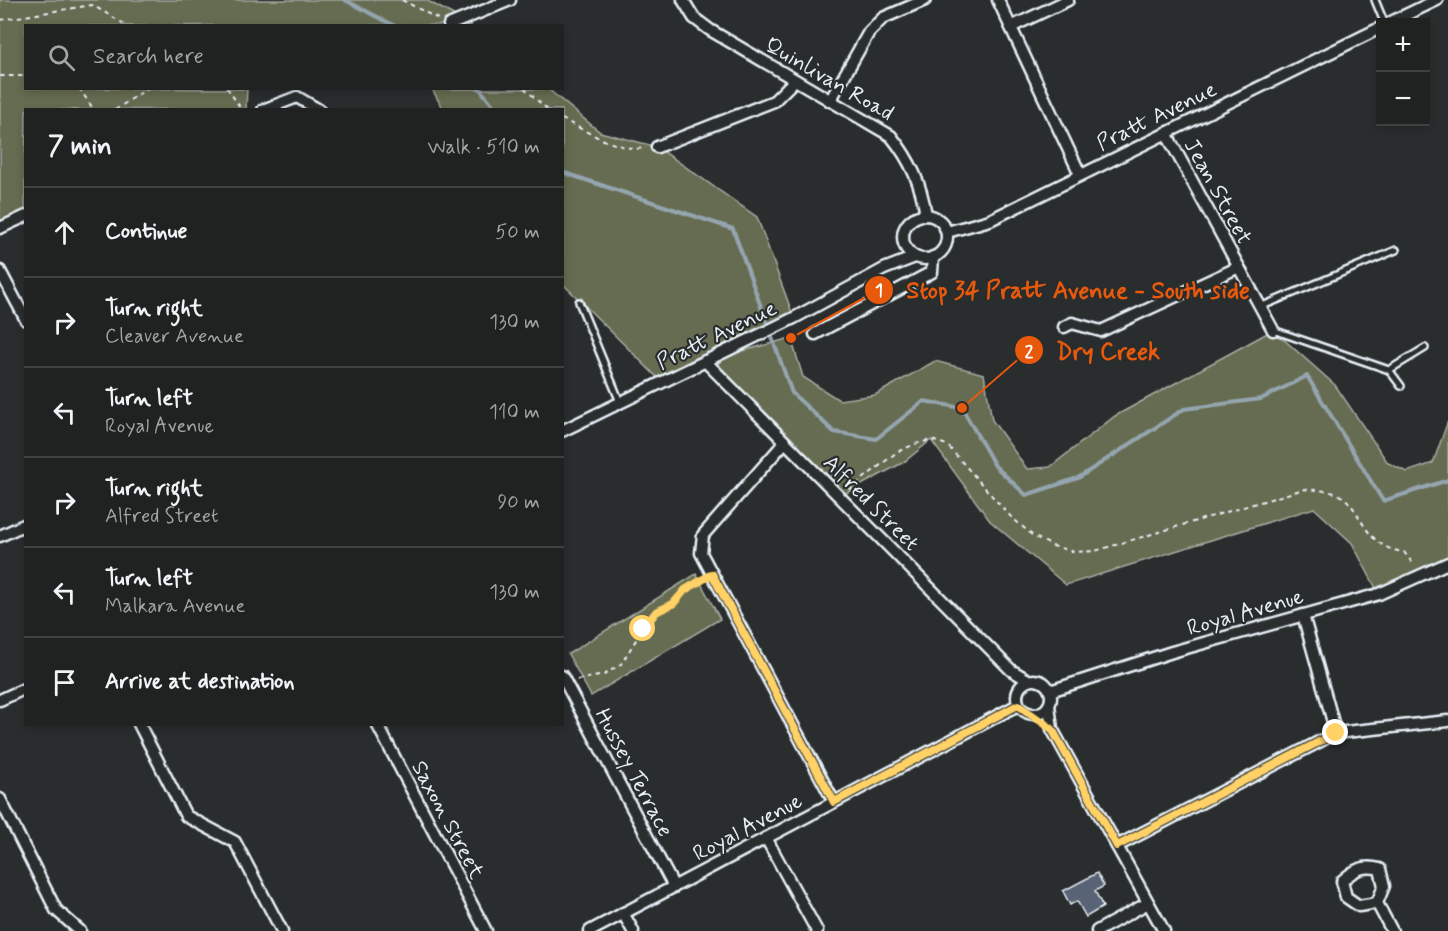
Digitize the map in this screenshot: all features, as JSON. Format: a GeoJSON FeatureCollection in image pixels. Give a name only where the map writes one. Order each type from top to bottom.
{"type":"FeatureCollection","features":[{"type":"Feature","properties":{"kind":"street"},"geometry":{"type":"LineString","coordinates":[[451,24],[510,0]]}},
{"type":"Feature","properties":{"kind":"street","name":"Quinlivan Road"},"geometry":{"type":"LineString","coordinates":[[683,0],[694,18],[710,30],[891,136],[906,155],[922,189],[926,215]]}},
{"type":"Feature","properties":{"kind":"street"},"geometry":{"type":"LineString","coordinates":[[830,101],[869,32],[883,18],[925,0]]}},
{"type":"Feature","properties":{"kind":"street"},"geometry":{"type":"LineString","coordinates":[[998,0],[1080,174]]}},
{"type":"Feature","properties":{"kind":"street"},"geometry":{"type":"LineString","coordinates":[[1011,27],[1068,0]]}},
{"type":"Feature","properties":{"kind":"street"},"geometry":{"type":"LineString","coordinates":[[1399,18],[1437,0]]}},
{"type":"Feature","properties":{"kind":"street","name":"Pratt Avenue"},"geometry":{"type":"LineString","coordinates":[[947,232],[990,220],[1376,29]]}},
{"type":"Feature","properties":{"kind":"street"},"geometry":{"type":"LineString","coordinates":[[657,147],[774,101],[795,80]]}},
{"type":"Feature","properties":{"kind":"street"},"geometry":{"type":"LineString","coordinates":[[268,108],[297,96],[316,108]]}},
{"type":"Feature","properties":{"kind":"street","name":"Jean Street"},"geometry":{"type":"LineString","coordinates":[[1166,133],[1273,330]]}},
{"type":"Feature","properties":{"kind":"street"},"geometry":{"type":"LineString","coordinates":[[926,215],[941,221],[947,232],[945,247],[933,257],[915,256],[906,246],[905,230],[911,220],[926,215]]}},
{"type":"Feature","properties":{"kind":"street"},"geometry":{"type":"LineString","coordinates":[[0,228],[24,217]]}},
{"type":"Feature","properties":{"kind":"street","name":"Pratt Avenue"},"geometry":{"type":"LineString","coordinates":[[884,269],[906,246]]}},
{"type":"Feature","properties":{"kind":"street","name":"Pratt Avenue"},"geometry":{"type":"LineString","coordinates":[[564,429],[794,318],[884,269],[915,256]]}},
{"type":"Feature","properties":{"kind":"street"},"geometry":{"type":"LineString","coordinates":[[815,334],[932,272],[933,257]]}},
{"type":"Feature","properties":{"kind":"street"},"geometry":{"type":"LineString","coordinates":[[1064,327],[1072,323],[1101,331],[1239,267]]}},
{"type":"Feature","properties":{"kind":"street"},"geometry":{"type":"LineString","coordinates":[[0,271],[24,316]]}},
{"type":"Feature","properties":{"kind":"street","name":"Alfred Street"},"geometry":{"type":"LineString","coordinates":[[705,361],[1011,670],[1028,681]]}},
{"type":"Feature","properties":{"kind":"street"},"geometry":{"type":"LineString","coordinates":[[785,442],[703,535],[701,553],[834,802]]}},
{"type":"Feature","properties":{"kind":"street"},"geometry":{"type":"LineString","coordinates":[[0,536],[24,525]]}},
{"type":"Feature","properties":{"kind":"street","name":"Royal Avenue"},"geometry":{"type":"LineString","coordinates":[[1050,691],[1379,594],[1420,577],[1448,562]]}},
{"type":"Feature","properties":{"kind":"street"},"geometry":{"type":"LineString","coordinates":[[1303,615],[1336,733]]}},
{"type":"Feature","properties":{"kind":"street","name":"Alfred Street"},"geometry":{"type":"LineString","coordinates":[[1011,670],[1018,690]]}},
{"type":"Feature","properties":{"kind":"street","name":"Hussey Terrace"},"geometry":{"type":"LineString","coordinates":[[565,680],[674,887]]}},
{"type":"Feature","properties":{"kind":"street"},"geometry":{"type":"LineString","coordinates":[[1052,729],[1024,712],[1018,705],[1018,690],[1028,681],[1040,681],[1050,691],[1052,729],[1164,931]]}},
{"type":"Feature","properties":{"kind":"street"},"geometry":{"type":"LineString","coordinates":[[0,700],[24,689]]}},
{"type":"Feature","properties":{"kind":"street","name":"Royal Avenue"},"geometry":{"type":"LineString","coordinates":[[590,931],[1018,705]]}},
{"type":"Feature","properties":{"kind":"street"},"geometry":{"type":"LineString","coordinates":[[1032,715],[1043,712],[1049,705]]}},
{"type":"Feature","properties":{"kind":"street"},"geometry":{"type":"LineString","coordinates":[[1117,846],[1336,733],[1448,721]]}},
{"type":"Feature","properties":{"kind":"street"},"geometry":{"type":"LineString","coordinates":[[140,726],[186,816],[236,842],[282,931]]}},
{"type":"Feature","properties":{"kind":"street","name":"Saxon Street"},"geometry":{"type":"LineString","coordinates":[[378,726],[486,931]]}},
{"type":"Feature","properties":{"kind":"street"},"geometry":{"type":"LineString","coordinates":[[0,799],[56,909],[80,931]]}},
{"type":"Feature","properties":{"kind":"street"},"geometry":{"type":"LineString","coordinates":[[766,838],[817,931]]}},
{"type":"Feature","properties":{"kind":"street"},"geometry":{"type":"LineString","coordinates":[[1097,931],[1148,903]]}},
{"type":"Feature","properties":{"kind":"street"},"geometry":{"type":"LineString","coordinates":[[1377,903],[1392,931]]}},
{"type":"Feature","properties":{"kind":"street"},"geometry":{"type":"LineString","coordinates":[[623,914],[633,931]]}},
{"type":"Feature","properties":{"kind":"lane"},"geometry":{"type":"LineString","coordinates":[[1375,0],[1382,18]]}},
{"type":"Feature","properties":{"kind":"lane"},"geometry":{"type":"LineString","coordinates":[[1260,307],[1396,249]]}},
{"type":"Feature","properties":{"kind":"lane"},"geometry":{"type":"LineString","coordinates":[[579,302],[620,402]]}},
{"type":"Feature","properties":{"kind":"lane"},"geometry":{"type":"LineString","coordinates":[[1273,330],[1389,370],[1401,386]]}},
{"type":"Feature","properties":{"kind":"lane"},"geometry":{"type":"LineString","coordinates":[[1389,370],[1425,348]]}},
{"type":"Feature","properties":{"kind":"path"},"geometry":{"type":"LineString","coordinates":[[90,0],[92,6]]}},
{"type":"Feature","properties":{"kind":"path"},"geometry":{"type":"LineString","coordinates":[[402,0],[447,24]]}},
{"type":"Feature","properties":{"kind":"path"},"geometry":{"type":"LineString","coordinates":[[0,20],[92,6],[124,24]]}},
{"type":"Feature","properties":{"kind":"path"},"geometry":{"type":"LineString","coordinates":[[0,76],[24,76]]}},
{"type":"Feature","properties":{"kind":"path"},"geometry":{"type":"LineString","coordinates":[[80,90],[93,108]]}},
{"type":"Feature","properties":{"kind":"path"},"geometry":{"type":"LineString","coordinates":[[118,108],[145,90]]}},
{"type":"Feature","properties":{"kind":"path"},"geometry":{"type":"LineString","coordinates":[[228,90],[241,108]]}},
{"type":"Feature","properties":{"kind":"path"},"geometry":{"type":"LineString","coordinates":[[526,90],[546,108]]}},
{"type":"Feature","properties":{"kind":"path"},"geometry":{"type":"LineString","coordinates":[[564,120],[595,136],[637,150],[657,147]]}},
{"type":"Feature","properties":{"kind":"path"},"geometry":{"type":"LineString","coordinates":[[840,497],[897,452],[931,440],[947,444],[1008,514],[1033,536],[1064,549],[1095,552],[1304,489],[1338,494],[1352,506],[1360,522],[1377,540],[1390,550],[1404,552],[1413,562],[1420,577]]}},
{"type":"Feature","properties":{"kind":"path"},"geometry":{"type":"LineString","coordinates":[[565,680],[604,675],[621,664],[649,619],[656,612],[673,604],[685,590],[712,574]]}},
{"type":"Feature","properties":{"kind":"green space"},"geometry":{"type":"Polygon","coordinates":[[[0,0],[426,0],[470,24],[24,24],[24,90],[247,90],[246,108],[24,108],[24,216],[0,228],[0,0]]]}},
{"type":"Feature","properties":{"kind":"green space"},"geometry":{"type":"Polygon","coordinates":[[[433,90],[549,90],[600,132],[657,147],[757,217],[794,318],[709,360],[791,338],[803,377],[839,400],[875,395],[935,361],[984,374],[992,420],[1027,469],[1050,467],[1115,416],[1273,330],[1335,385],[1388,463],[1407,472],[1433,463],[1448,421],[1448,563],[1379,594],[1352,543],[1314,508],[1066,585],[990,521],[931,440],[904,462],[839,497],[705,361],[662,382],[564,285],[564,108],[442,108],[433,90]]]}},
{"type":"Feature","properties":{"kind":"green space"},"geometry":{"type":"Polygon","coordinates":[[[696,574],[720,619],[591,696],[568,654],[696,574]]]}},
{"type":"Feature","properties":{"kind":"building"},"geometry":{"type":"Polygon","coordinates":[[[1097,873],[1104,886],[1095,891],[1103,907],[1086,917],[1077,901],[1070,905],[1063,891],[1097,873]]]}},
{"type":"Feature","properties":{"kind":"waterway"},"geometry":{"type":"LineString","coordinates":[[345,0],[391,24]]}},
{"type":"Feature","properties":{"kind":"waterway"},"geometry":{"type":"LineString","coordinates":[[481,90],[495,108]]}},
{"type":"Feature","properties":{"kind":"waterway"},"geometry":{"type":"LineString","coordinates":[[564,173],[733,229],[792,393],[834,432],[876,439],[924,401],[962,408],[995,466],[1026,495],[1078,478],[1184,409],[1261,399],[1307,376],[1383,501],[1448,480]]}},
{"type":"Feature","properties":{"kind":"place","name":"Stop 34 Pratt Avenue - South side"},"geometry":{"type":"Point","coordinates":[791,338]}},
{"type":"Feature","properties":{"kind":"place","name":"Dry Creek"},"geometry":{"type":"Point","coordinates":[962,408]}},
{"type":"Feature","properties":{"kind":"route"},"geometry":{"type":"LineString","coordinates":[[643,629],[656,612],[673,604],[685,590],[712,574],[834,802],[1018,705],[1024,712],[1052,729],[1117,846],[1336,733]]}}]}
